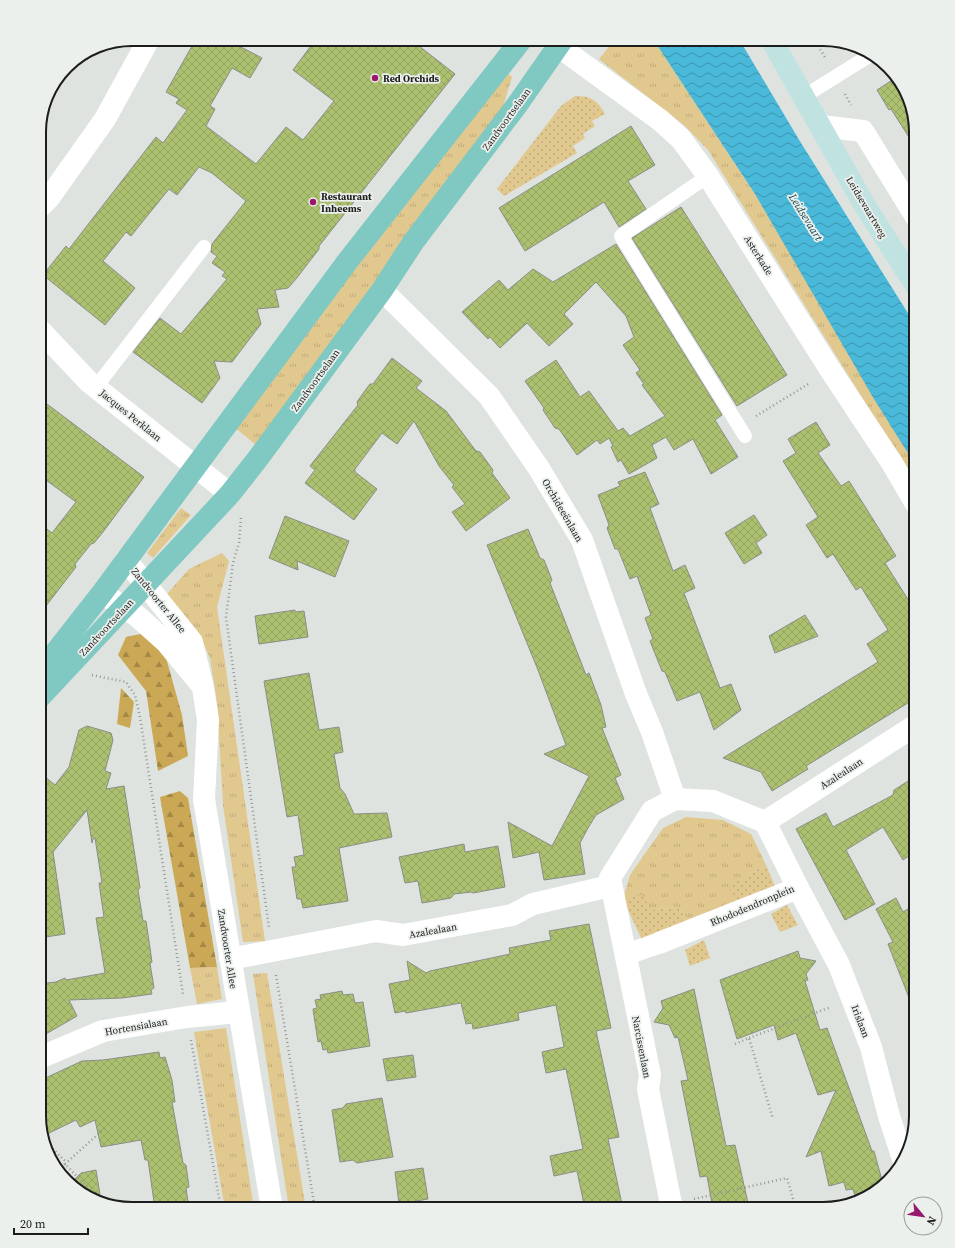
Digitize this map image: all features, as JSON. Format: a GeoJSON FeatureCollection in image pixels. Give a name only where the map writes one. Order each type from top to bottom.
{"type":"FeatureCollection","features":[{"type":"Feature","properties":{"kind":"main road","name":"Zandvoortselaan"},"geometry":{"type":"LineString","coordinates":[[46,668],[347,262],[517,46]]}},
{"type":"Feature","properties":{"kind":"main road","name":"Zandvoortselaan"},"geometry":{"type":"LineString","coordinates":[[46,691],[146,584],[236,503],[259,457],[382,290],[414,241],[517,106],[557,46]]}},
{"type":"Feature","properties":{"kind":"main road","name":"Leidsevaartweg"},"geometry":{"type":"LineString","coordinates":[[775,46],[865,206],[909,275]]}},
{"type":"Feature","properties":{"kind":"street"},"geometry":{"type":"LineString","coordinates":[[46,201],[105,119],[145,46]]}},
{"type":"Feature","properties":{"kind":"street","name":"Asterkade"},"geometry":{"type":"LineString","coordinates":[[564,46],[578,60],[660,120],[681,139],[708,176],[831,371],[892,463],[909,492]]}},
{"type":"Feature","properties":{"kind":"street"},"geometry":{"type":"LineString","coordinates":[[821,126],[863,131],[909,206]]}},
{"type":"Feature","properties":{"kind":"street","name":"Orchideeënlaan"},"geometry":{"type":"LineString","coordinates":[[382,290],[489,396],[538,467],[582,540],[633,687],[652,732],[675,799]]}},
{"type":"Feature","properties":{"kind":"street","name":"Jacques Perklaan"},"geometry":{"type":"LineString","coordinates":[[46,336],[96,387],[195,466],[236,503]]}},
{"type":"Feature","properties":{"kind":"street","name":"Zandvoorter Allee"},"geometry":{"type":"LineString","coordinates":[[126,560],[192,642],[203,688],[208,720],[204,799],[238,1012],[271,1202]]}},
{"type":"Feature","properties":{"kind":"street","name":"Zandvoorter Allee"},"geometry":{"type":"LineString","coordinates":[[102,592],[125,608],[166,642],[203,688]]}},
{"type":"Feature","properties":{"kind":"street","name":"Azalealaan"},"geometry":{"type":"LineString","coordinates":[[766,822],[909,730]]}},
{"type":"Feature","properties":{"kind":"street"},"geometry":{"type":"LineString","coordinates":[[610,886],[610,878],[652,810],[675,799],[713,801],[766,822]]}},
{"type":"Feature","properties":{"kind":"street","name":"Rhododendronplein"},"geometry":{"type":"LineString","coordinates":[[625,955],[798,888],[766,822]]}},
{"type":"Feature","properties":{"kind":"street","name":"Azalealaan"},"geometry":{"type":"LineString","coordinates":[[230,959],[376,931],[403,935],[512,915],[533,904],[610,886]]}},
{"type":"Feature","properties":{"kind":"street","name":"Narcissenlaan"},"geometry":{"type":"LineString","coordinates":[[610,886],[650,1076],[648,1089],[670,1202]]}},
{"type":"Feature","properties":{"kind":"street","name":"Irislaan"},"geometry":{"type":"LineString","coordinates":[[798,888],[838,965],[852,999],[870,1047],[888,1116],[901,1152]]}},
{"type":"Feature","properties":{"kind":"street","name":"Hortensialaan"},"geometry":{"type":"LineString","coordinates":[[46,1055],[103,1031],[187,1017],[238,1012]]}},
{"type":"Feature","properties":{"kind":"lane"},"geometry":{"type":"LineString","coordinates":[[803,97],[863,56]]}},
{"type":"Feature","properties":{"kind":"lane"},"geometry":{"type":"LineString","coordinates":[[708,176],[621,236],[742,431]]}},
{"type":"Feature","properties":{"kind":"lane"},"geometry":{"type":"LineString","coordinates":[[96,387],[204,247]]}},
{"type":"Feature","properties":{"kind":"path"},"geometry":{"type":"LineString","coordinates":[[742,431],[831,371]]}},
{"type":"Feature","properties":{"kind":"path"},"geometry":{"type":"LineString","coordinates":[[236,503],[239,543],[233,563],[226,617],[272,952],[314,1202]]}},
{"type":"Feature","properties":{"kind":"path"},"geometry":{"type":"LineString","coordinates":[[71,666],[82,674],[126,682],[135,694],[140,716],[187,1017],[220,1202]]}},
{"type":"Feature","properties":{"kind":"path"},"geometry":{"type":"LineString","coordinates":[[734,1044],[852,999]]}},
{"type":"Feature","properties":{"kind":"path"},"geometry":{"type":"LineString","coordinates":[[749,1038],[773,1119]]}},
{"type":"Feature","properties":{"kind":"path"},"geometry":{"type":"LineString","coordinates":[[62,1166],[106,1127]]}},
{"type":"Feature","properties":{"kind":"path"},"geometry":{"type":"LineString","coordinates":[[54,1150],[87,1187]]}},
{"type":"Feature","properties":{"kind":"path"},"geometry":{"type":"LineString","coordinates":[[691,1202],[787,1178],[794,1202]]}},
{"type":"Feature","properties":{"kind":"green space"},"geometry":{"type":"Polygon","coordinates":[[[609,46],[658,46],[755,194],[909,448],[909,473],[708,150],[685,126],[599,59],[609,46]]]}},
{"type":"Feature","properties":{"kind":"green space"},"geometry":{"type":"Polygon","coordinates":[[[507,73],[512,77],[502,110],[368,302],[256,445],[233,426],[507,73]]]}},
{"type":"Feature","properties":{"kind":"green space"},"geometry":{"type":"Polygon","coordinates":[[[575,96],[593,100],[599,105],[605,114],[592,121],[595,126],[583,134],[585,138],[573,146],[577,153],[504,196],[497,189],[561,106],[575,96]]]}},
{"type":"Feature","properties":{"kind":"green space"},"geometry":{"type":"Polygon","coordinates":[[[181,508],[191,515],[153,558],[147,553],[181,508]]]}},
{"type":"Feature","properties":{"kind":"green space"},"geometry":{"type":"Polygon","coordinates":[[[222,553],[229,561],[217,607],[265,941],[243,942],[223,805],[217,703],[210,658],[199,634],[167,594],[189,569],[222,553]]]}},
{"type":"Feature","properties":{"kind":"green space"},"geometry":{"type":"Polygon","coordinates":[[[145,633],[165,654],[182,715],[188,756],[158,771],[146,691],[118,655],[126,637],[145,633]]]}},
{"type":"Feature","properties":{"kind":"green space"},"geometry":{"type":"Polygon","coordinates":[[[121,688],[134,702],[130,728],[117,724],[121,688]]]}},
{"type":"Feature","properties":{"kind":"green space"},"geometry":{"type":"Polygon","coordinates":[[[180,791],[188,798],[217,967],[190,968],[160,797],[180,791]]]}},
{"type":"Feature","properties":{"kind":"green space"},"geometry":{"type":"Polygon","coordinates":[[[686,817],[723,820],[751,834],[766,865],[745,876],[754,895],[696,916],[699,923],[686,925],[681,907],[653,910],[623,899],[630,875],[663,828],[686,817]]]}},
{"type":"Feature","properties":{"kind":"green space"},"geometry":{"type":"Polygon","coordinates":[[[766,865],[777,891],[699,923],[696,916],[735,900],[728,886],[745,878],[745,876],[766,865]]]}},
{"type":"Feature","properties":{"kind":"green space"},"geometry":{"type":"Polygon","coordinates":[[[641,895],[653,910],[681,907],[686,925],[642,940],[623,899],[641,895]]]}},
{"type":"Feature","properties":{"kind":"green space"},"geometry":{"type":"Polygon","coordinates":[[[787,905],[798,925],[780,932],[771,914],[787,905]]]}},
{"type":"Feature","properties":{"kind":"green space"},"geometry":{"type":"Polygon","coordinates":[[[704,940],[710,958],[690,966],[685,950],[704,940]]]}},
{"type":"Feature","properties":{"kind":"green space"},"geometry":{"type":"Polygon","coordinates":[[[217,967],[222,999],[197,1004],[190,968],[217,967]]]}},
{"type":"Feature","properties":{"kind":"green space"},"geometry":{"type":"Polygon","coordinates":[[[267,973],[305,1202],[288,1202],[253,974],[267,973]]]}},
{"type":"Feature","properties":{"kind":"green space"},"geometry":{"type":"Polygon","coordinates":[[[226,1028],[253,1202],[224,1202],[194,1032],[226,1028]]]}},
{"type":"Feature","properties":{"kind":"water","name":"Leidsevaart"},"geometry":{"type":"Polygon","coordinates":[[[658,46],[743,46],[801,143],[909,315],[909,455],[874,399],[755,194],[658,46]]]}},
{"type":"Feature","properties":{"kind":"building"},"geometry":{"type":"Polygon","coordinates":[[[192,46],[239,46],[262,58],[250,78],[232,68],[210,106],[215,109],[206,126],[256,164],[286,127],[303,140],[334,101],[293,70],[311,46],[419,46],[455,74],[319,246],[319,249],[296,279],[288,288],[275,290],[279,307],[257,309],[261,324],[232,362],[214,361],[220,378],[202,403],[133,352],[160,318],[181,334],[227,279],[222,276],[225,272],[212,263],[217,256],[211,252],[212,244],[246,201],[212,173],[199,167],[177,195],[169,189],[131,236],[126,232],[103,261],[135,288],[105,325],[46,277],[46,271],[66,246],[69,249],[156,137],[163,143],[187,110],[176,103],[179,99],[166,92],[192,46]]]}},
{"type":"Feature","properties":{"kind":"building"},"geometry":{"type":"Polygon","coordinates":[[[892,80],[900,94],[906,110],[909,137],[891,109],[889,110],[877,90],[892,80]]]}},
{"type":"Feature","properties":{"kind":"building"},"geometry":{"type":"Polygon","coordinates":[[[631,126],[655,165],[628,181],[646,209],[619,227],[604,202],[525,251],[499,208],[631,126]]]}},
{"type":"Feature","properties":{"kind":"building"},"geometry":{"type":"Polygon","coordinates":[[[681,207],[787,375],[737,406],[632,238],[681,207]]]}},
{"type":"Feature","properties":{"kind":"building"},"geometry":{"type":"Polygon","coordinates":[[[616,244],[722,415],[715,420],[738,457],[711,474],[693,439],[674,450],[666,437],[652,445],[657,458],[629,474],[621,460],[618,462],[611,447],[613,446],[609,438],[600,444],[597,440],[577,455],[559,429],[555,428],[543,410],[544,408],[525,381],[556,360],[580,397],[589,391],[618,431],[623,428],[630,436],[665,416],[642,385],[644,384],[636,373],[640,370],[623,345],[634,337],[626,316],[596,282],[564,314],[573,324],[549,346],[527,323],[500,348],[490,337],[488,339],[462,312],[499,280],[508,290],[533,269],[553,282],[616,244]]]}},
{"type":"Feature","properties":{"kind":"building"},"geometry":{"type":"Polygon","coordinates":[[[392,358],[422,381],[416,388],[446,411],[476,451],[480,452],[493,470],[492,473],[510,498],[466,531],[452,512],[465,504],[452,487],[454,485],[439,466],[414,421],[397,444],[382,433],[355,469],[355,472],[377,489],[354,520],[305,483],[315,470],[310,466],[358,405],[357,402],[370,384],[373,384],[392,358]]]}},
{"type":"Feature","properties":{"kind":"building"},"geometry":{"type":"Polygon","coordinates":[[[46,403],[144,477],[103,532],[75,564],[76,567],[46,606],[46,528],[52,533],[76,502],[46,480],[46,403]]]}},
{"type":"Feature","properties":{"kind":"building"},"geometry":{"type":"Polygon","coordinates":[[[816,422],[830,445],[818,453],[841,486],[849,481],[896,556],[885,563],[909,601],[909,702],[806,766],[808,769],[772,791],[761,772],[723,758],[878,662],[867,644],[888,630],[861,587],[856,590],[833,554],[827,558],[806,525],[818,517],[783,461],[796,453],[788,439],[816,422]]]}},
{"type":"Feature","properties":{"kind":"building"},"geometry":{"type":"Polygon","coordinates":[[[645,472],[659,504],[650,508],[673,571],[685,565],[695,588],[684,593],[720,688],[731,684],[741,710],[714,730],[700,692],[677,701],[665,672],[662,671],[650,641],[653,639],[645,618],[651,615],[637,576],[630,579],[618,549],[615,549],[607,528],[609,525],[598,495],[620,486],[618,482],[645,472]]]}},
{"type":"Feature","properties":{"kind":"building"},"geometry":{"type":"Polygon","coordinates":[[[754,515],[767,535],[756,543],[762,553],[744,564],[725,533],[754,515]]]}},
{"type":"Feature","properties":{"kind":"building"},"geometry":{"type":"Polygon","coordinates":[[[285,516],[349,541],[335,577],[297,561],[298,570],[269,558],[285,516]]]}},
{"type":"Feature","properties":{"kind":"building"},"geometry":{"type":"Polygon","coordinates":[[[528,529],[540,558],[544,560],[552,580],[550,583],[586,675],[589,673],[601,705],[606,727],[602,728],[621,775],[615,778],[624,799],[596,815],[580,843],[585,874],[544,880],[539,852],[513,858],[508,822],[552,846],[589,776],[544,754],[566,745],[538,670],[487,545],[528,529]]]}},
{"type":"Feature","properties":{"kind":"building"},"geometry":{"type":"Polygon","coordinates":[[[295,610],[295,612],[304,611],[308,637],[259,644],[255,616],[295,610]]]}},
{"type":"Feature","properties":{"kind":"building"},"geometry":{"type":"Polygon","coordinates":[[[805,615],[818,636],[775,653],[769,636],[805,615]]]}},
{"type":"Feature","properties":{"kind":"building"},"geometry":{"type":"Polygon","coordinates":[[[309,673],[319,730],[339,727],[343,752],[334,754],[340,788],[345,794],[354,814],[387,813],[392,837],[339,848],[348,901],[303,908],[301,899],[297,899],[292,867],[296,867],[294,857],[304,855],[298,815],[287,817],[264,681],[309,673]]]}},
{"type":"Feature","properties":{"kind":"building"},"geometry":{"type":"Polygon","coordinates":[[[87,726],[111,733],[113,740],[105,771],[111,773],[106,789],[124,786],[140,888],[138,890],[143,921],[146,921],[154,988],[151,990],[152,994],[122,998],[69,1000],[77,1016],[46,1034],[46,983],[56,982],[65,978],[66,980],[105,973],[96,918],[104,917],[99,883],[102,883],[95,838],[93,839],[92,843],[87,810],[53,852],[65,934],[46,937],[46,778],[55,785],[69,767],[79,730],[87,726]]]}},
{"type":"Feature","properties":{"kind":"building"},"geometry":{"type":"Polygon","coordinates":[[[909,780],[909,856],[903,860],[883,827],[846,850],[875,904],[845,920],[796,829],[826,813],[833,827],[893,795],[894,790],[909,780]]]}},
{"type":"Feature","properties":{"kind":"building"},"geometry":{"type":"Polygon","coordinates":[[[464,844],[465,852],[498,846],[505,887],[473,893],[454,894],[451,898],[422,903],[418,881],[405,883],[399,857],[464,844]]]}},
{"type":"Feature","properties":{"kind":"building"},"geometry":{"type":"Polygon","coordinates":[[[896,898],[903,912],[909,908],[909,998],[888,944],[893,942],[876,909],[896,898]]]}},
{"type":"Feature","properties":{"kind":"building"},"geometry":{"type":"Polygon","coordinates":[[[589,924],[611,1028],[596,1031],[619,1137],[608,1139],[622,1202],[584,1202],[577,1171],[554,1176],[550,1156],[583,1149],[566,1069],[546,1073],[542,1052],[564,1047],[556,1005],[518,1013],[519,1020],[473,1029],[472,1023],[466,1024],[461,1003],[406,1013],[405,1011],[395,1013],[389,984],[410,980],[407,961],[426,973],[510,954],[509,948],[551,940],[549,931],[589,924]]]}},
{"type":"Feature","properties":{"kind":"building"},"geometry":{"type":"Polygon","coordinates":[[[798,951],[800,958],[816,961],[806,974],[808,980],[805,981],[820,1030],[827,1028],[872,1151],[874,1151],[882,1179],[880,1181],[855,1195],[853,1189],[846,1190],[844,1182],[829,1186],[821,1151],[806,1157],[836,1090],[818,1095],[796,1033],[778,1040],[774,1025],[737,1039],[720,980],[798,951]]]}},
{"type":"Feature","properties":{"kind":"building"},"geometry":{"type":"Polygon","coordinates":[[[694,989],[726,1146],[735,1145],[748,1202],[712,1202],[707,1176],[700,1177],[681,1081],[688,1080],[678,1037],[675,1038],[669,1025],[654,1022],[663,1008],[661,1001],[694,989]]]}},
{"type":"Feature","properties":{"kind":"building"},"geometry":{"type":"Polygon","coordinates":[[[342,991],[343,995],[353,994],[355,1003],[363,1002],[370,1046],[328,1053],[327,1049],[323,1050],[321,1041],[318,1042],[313,1009],[317,1008],[315,1000],[321,999],[320,995],[342,991]]]}},
{"type":"Feature","properties":{"kind":"building"},"geometry":{"type":"Polygon","coordinates":[[[159,1052],[160,1058],[165,1057],[172,1080],[175,1102],[172,1102],[183,1163],[186,1165],[189,1187],[186,1188],[188,1202],[154,1202],[148,1160],[145,1160],[141,1140],[101,1147],[95,1120],[80,1127],[76,1120],[48,1133],[46,1116],[46,1078],[82,1061],[103,1060],[159,1052]]]}},
{"type":"Feature","properties":{"kind":"building"},"geometry":{"type":"Polygon","coordinates":[[[413,1055],[416,1077],[387,1081],[383,1059],[413,1055]]]}},
{"type":"Feature","properties":{"kind":"building"},"geometry":{"type":"Polygon","coordinates":[[[382,1098],[393,1157],[357,1163],[353,1160],[340,1162],[332,1110],[343,1108],[346,1104],[382,1098]]]}},
{"type":"Feature","properties":{"kind":"building"},"geometry":{"type":"Polygon","coordinates":[[[423,1168],[428,1199],[411,1202],[399,1202],[395,1172],[423,1168]]]}},
{"type":"Feature","properties":{"kind":"building"},"geometry":{"type":"Polygon","coordinates":[[[96,1170],[100,1195],[74,1180],[81,1173],[96,1170]]]}},
{"type":"Feature","properties":{"kind":"place","name":"Red Orchids"},"geometry":{"type":"Point","coordinates":[375,78]}},
{"type":"Feature","properties":{"kind":"place","name":"Restaurant Inheems"},"geometry":{"type":"Point","coordinates":[313,202]}}]}
